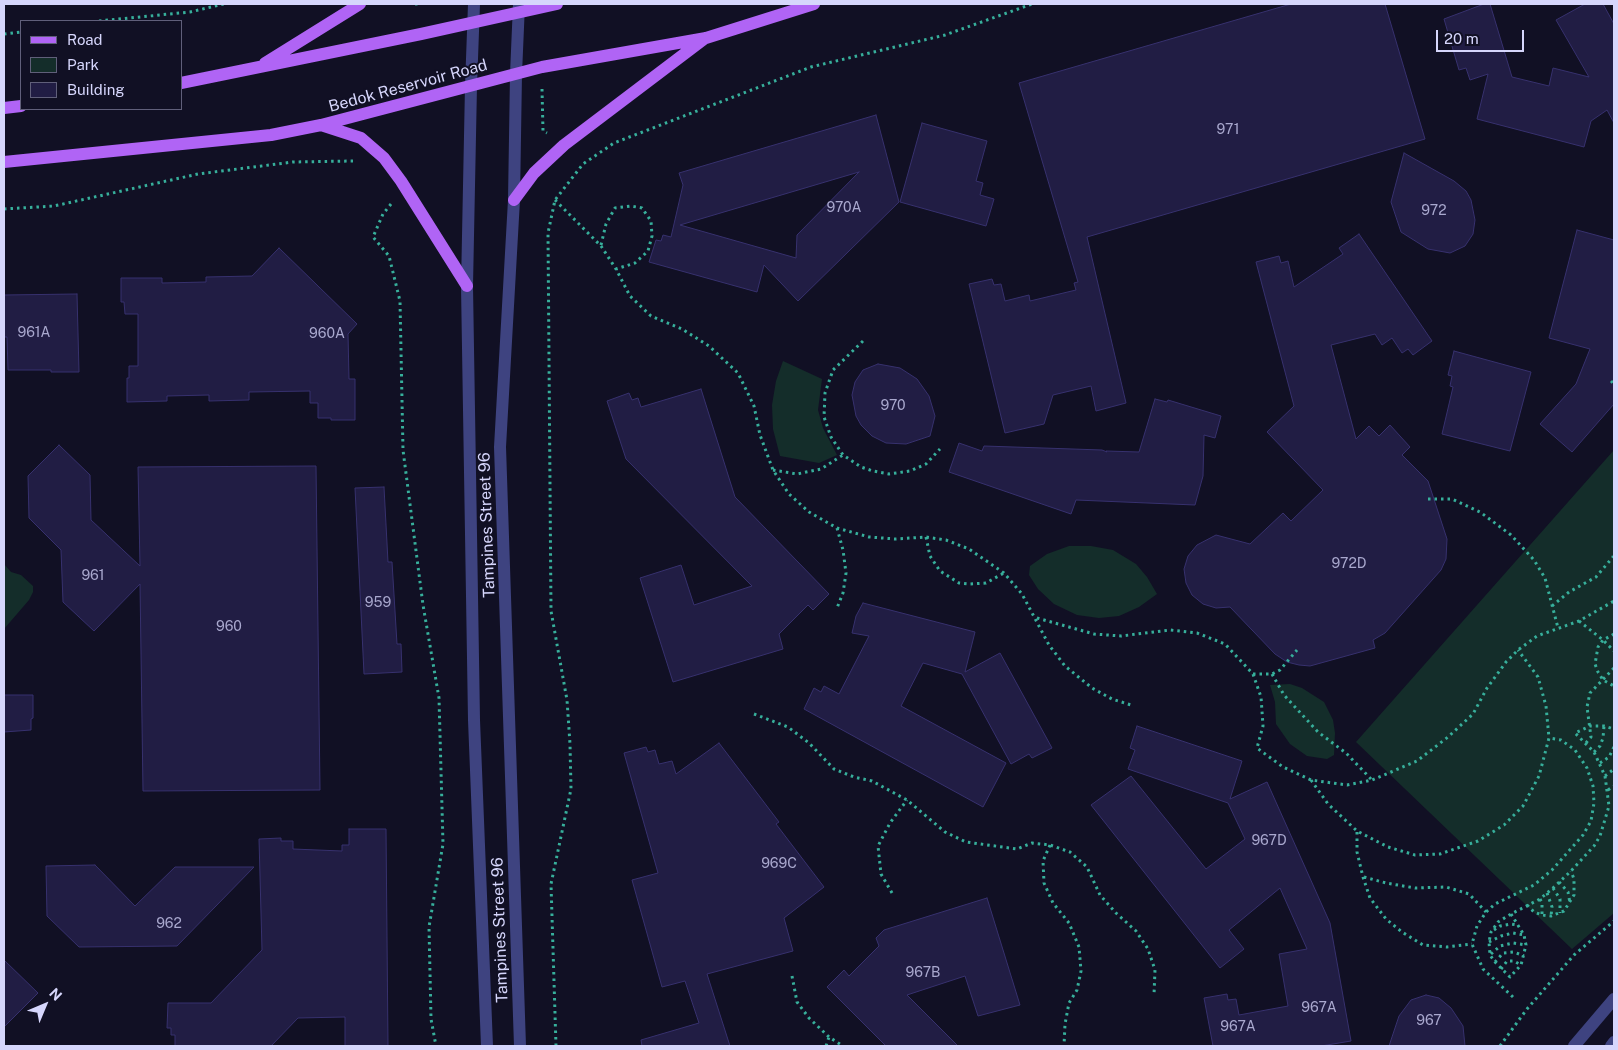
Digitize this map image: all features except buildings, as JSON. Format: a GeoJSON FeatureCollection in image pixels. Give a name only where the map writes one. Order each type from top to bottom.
{"type":"FeatureCollection","features":[{"type":"Feature","properties":{"kind":"main road"},"geometry":{"type":"LineString","coordinates":[[259,67],[360,4]]}},
{"type":"Feature","properties":{"kind":"main road"},"geometry":{"type":"LineString","coordinates":[[182,83],[474,22],[519,8],[557,4]]}},
{"type":"Feature","properties":{"kind":"main road","name":"Bedok Reservoir Road"},"geometry":{"type":"LineString","coordinates":[[4,162],[270,135],[321,125],[542,67],[706,38],[814,4]]}},
{"type":"Feature","properties":{"kind":"main road"},"geometry":{"type":"LineString","coordinates":[[514,200],[534,173],[564,145],[706,38]]}},
{"type":"Feature","properties":{"kind":"main road"},"geometry":{"type":"LineString","coordinates":[[4,108],[20,106]]}},
{"type":"Feature","properties":{"kind":"main road"},"geometry":{"type":"LineString","coordinates":[[321,125],[361,138],[384,158],[401,181],[467,286]]}},
{"type":"Feature","properties":{"kind":"street","name":"Tampines Street 96"},"geometry":{"type":"LineString","coordinates":[[474,4],[467,286],[474,720],[487,1046]]}},
{"type":"Feature","properties":{"kind":"street","name":"Tampines Street 96"},"geometry":{"type":"LineString","coordinates":[[519,8],[514,200],[500,447],[520,1046]]}},
{"type":"Feature","properties":{"kind":"street"},"geometry":{"type":"LineString","coordinates":[[1574,1046],[1614,999]]}},
{"type":"Feature","properties":{"kind":"street"},"geometry":{"type":"LineString","coordinates":[[1610,1046],[1614,1042]]}},
{"type":"Feature","properties":{"kind":"path"},"geometry":{"type":"LineString","coordinates":[[108,20],[190,12],[224,4]]}},
{"type":"Feature","properties":{"kind":"path"},"geometry":{"type":"LineString","coordinates":[[415,4],[420,4]]}},
{"type":"Feature","properties":{"kind":"path"},"geometry":{"type":"LineString","coordinates":[[556,1046],[551,884],[571,788],[566,700],[551,611],[548,233],[555,200],[583,164],[614,142],[811,67],[945,35],[1032,4]]}},
{"type":"Feature","properties":{"kind":"path"},"geometry":{"type":"LineString","coordinates":[[4,34],[20,32]]}},
{"type":"Feature","properties":{"kind":"path"},"geometry":{"type":"LineString","coordinates":[[4,209],[54,206],[198,174],[293,162],[355,161]]}},
{"type":"Feature","properties":{"kind":"path"},"geometry":{"type":"LineString","coordinates":[[390,198],[392,203],[383,214],[373,237],[389,256],[400,301],[403,450],[423,605],[439,698],[444,844],[429,927],[431,1019],[436,1046]]}},
{"type":"Feature","properties":{"kind":"path"},"geometry":{"type":"LineString","coordinates":[[555,200],[601,246],[630,296],[651,316],[682,329],[708,346],[738,373],[754,406],[760,435],[773,470],[789,494],[809,512],[837,528],[869,537],[895,540],[926,538],[946,540],[969,549],[1004,573],[1022,594],[1049,644],[1065,666],[1112,700],[1131,705]]}},
{"type":"Feature","properties":{"kind":"path"},"geometry":{"type":"LineString","coordinates":[[601,246],[606,224],[615,208],[631,206],[642,208],[651,221],[650,252],[635,263],[616,269]]}},
{"type":"Feature","properties":{"kind":"path"},"geometry":{"type":"LineString","coordinates":[[863,342],[833,370],[825,393],[824,417],[831,437],[843,455],[861,467],[889,474],[910,471],[926,464],[940,449]]}},
{"type":"Feature","properties":{"kind":"path"},"geometry":{"type":"LineString","coordinates":[[773,470],[797,474],[821,469],[843,455]]}},
{"type":"Feature","properties":{"kind":"path"},"geometry":{"type":"LineString","coordinates":[[1428,499],[1452,499],[1480,512],[1512,535],[1534,560],[1545,578],[1558,628]]}},
{"type":"Feature","properties":{"kind":"path"},"geometry":{"type":"LineString","coordinates":[[837,528],[843,550],[846,573],[843,593],[837,608]]}},
{"type":"Feature","properties":{"kind":"path"},"geometry":{"type":"LineString","coordinates":[[926,538],[930,556],[940,571],[959,583],[986,583],[1004,573]]}},
{"type":"Feature","properties":{"kind":"path"},"geometry":{"type":"LineString","coordinates":[[1552,606],[1570,592],[1596,577],[1613,556],[1614,552]]}},
{"type":"Feature","properties":{"kind":"path"},"geometry":{"type":"LineString","coordinates":[[1036,618],[1094,634],[1121,636],[1170,630],[1197,633],[1225,644],[1253,674],[1260,697],[1263,726],[1257,748],[1283,767],[1311,780],[1347,785],[1372,780],[1417,761],[1448,737],[1473,714],[1487,688],[1506,662],[1518,650],[1537,636],[1579,622],[1614,601]]}},
{"type":"Feature","properties":{"kind":"path"},"geometry":{"type":"LineString","coordinates":[[1579,622],[1614,651]]}},
{"type":"Feature","properties":{"kind":"path"},"geometry":{"type":"LineString","coordinates":[[1614,634],[1603,640],[1595,656],[1595,664],[1603,680],[1614,686]]}},
{"type":"Feature","properties":{"kind":"path"},"geometry":{"type":"LineString","coordinates":[[1253,674],[1272,674],[1280,670],[1297,650]]}},
{"type":"Feature","properties":{"kind":"path"},"geometry":{"type":"LineString","coordinates":[[1311,780],[1328,804],[1357,831],[1388,847],[1415,854],[1440,854],[1478,841],[1504,825],[1523,806],[1540,776],[1549,738],[1546,706],[1538,677],[1518,650]]}},
{"type":"Feature","properties":{"kind":"path"},"geometry":{"type":"LineString","coordinates":[[1586,743],[1591,737],[1587,707],[1590,693],[1614,668]]}},
{"type":"Feature","properties":{"kind":"path"},"geometry":{"type":"LineString","coordinates":[[1272,674],[1284,695],[1318,732],[1346,753],[1372,780]]}},
{"type":"Feature","properties":{"kind":"path"},"geometry":{"type":"LineString","coordinates":[[754,714],[788,727],[809,743],[834,769],[854,777],[872,780],[907,800],[945,832],[966,842],[1017,849],[1032,843],[1050,845],[1070,852],[1087,867],[1100,895],[1116,914],[1136,931],[1148,949],[1155,970],[1154,996]]}},
{"type":"Feature","properties":{"kind":"path"},"geometry":{"type":"LineString","coordinates":[[1511,914],[1524,935],[1526,945],[1522,965],[1510,977],[1490,955],[1489,942],[1491,932],[1498,922],[1511,914],[1540,899],[1571,871],[1594,846],[1600,836],[1609,806],[1608,790],[1605,776],[1594,752],[1576,733],[1590,726],[1604,726],[1614,729]]}},
{"type":"Feature","properties":{"kind":"path"},"geometry":{"type":"LineString","coordinates":[[1594,752],[1600,746],[1604,726]]}},
{"type":"Feature","properties":{"kind":"path"},"geometry":{"type":"LineString","coordinates":[[1513,997],[1483,969],[1472,944],[1477,926],[1486,912],[1496,904],[1534,885],[1552,870],[1583,835],[1590,821],[1594,803],[1593,786],[1587,768],[1575,750],[1561,740],[1549,738]]}},
{"type":"Feature","properties":{"kind":"path"},"geometry":{"type":"LineString","coordinates":[[1600,763],[1608,757],[1614,747]]}},
{"type":"Feature","properties":{"kind":"path"},"geometry":{"type":"LineString","coordinates":[[1605,776],[1614,769]]}},
{"type":"Feature","properties":{"kind":"path"},"geometry":{"type":"LineString","coordinates":[[1608,790],[1614,786]]}},
{"type":"Feature","properties":{"kind":"path"},"geometry":{"type":"LineString","coordinates":[[892,893],[881,874],[878,846],[890,823],[907,800]]}},
{"type":"Feature","properties":{"kind":"path"},"geometry":{"type":"LineString","coordinates":[[1609,806],[1614,803]]}},
{"type":"Feature","properties":{"kind":"path"},"geometry":{"type":"LineString","coordinates":[[1357,831],[1357,852],[1363,877],[1370,898],[1386,919],[1423,945],[1447,947],[1472,944]]}},
{"type":"Feature","properties":{"kind":"path"},"geometry":{"type":"LineString","coordinates":[[1050,845],[1043,861],[1044,883],[1053,903],[1069,923],[1076,939],[1082,971],[1077,990],[1069,1003],[1065,1024],[1064,1045],[1070,1046]]}},
{"type":"Feature","properties":{"kind":"path"},"geometry":{"type":"LineString","coordinates":[[1528,906],[1534,912],[1542,915],[1551,916],[1564,911],[1574,895],[1571,871]]}},
{"type":"Feature","properties":{"kind":"path"},"geometry":{"type":"LineString","coordinates":[[1363,877],[1415,888],[1446,887],[1469,894],[1486,912]]}},
{"type":"Feature","properties":{"kind":"path"},"geometry":{"type":"LineString","coordinates":[[1559,882],[1568,892],[1570,902]]}},
{"type":"Feature","properties":{"kind":"path"},"geometry":{"type":"LineString","coordinates":[[1553,888],[1560,899],[1560,914]]}},
{"type":"Feature","properties":{"kind":"path"},"geometry":{"type":"LineString","coordinates":[[1547,893],[1552,907],[1551,916]]}},
{"type":"Feature","properties":{"kind":"path"},"geometry":{"type":"LineString","coordinates":[[1540,899],[1542,915]]}},
{"type":"Feature","properties":{"kind":"path"},"geometry":{"type":"LineString","coordinates":[[1500,1046],[1527,1009],[1574,954],[1614,921]]}},
{"type":"Feature","properties":{"kind":"path"},"geometry":{"type":"LineString","coordinates":[[1491,932],[1500,926],[1519,925]]}},
{"type":"Feature","properties":{"kind":"path"},"geometry":{"type":"LineString","coordinates":[[1489,942],[1513,933],[1524,935]]}},
{"type":"Feature","properties":{"kind":"path"},"geometry":{"type":"LineString","coordinates":[[1490,955],[1500,946],[1514,943],[1526,945]]}},
{"type":"Feature","properties":{"kind":"path"},"geometry":{"type":"LineString","coordinates":[[1495,962],[1502,953],[1514,952],[1524,956]]}},
{"type":"Feature","properties":{"kind":"path"},"geometry":{"type":"LineString","coordinates":[[1501,969],[1507,961],[1514,961],[1522,965]]}},
{"type":"Feature","properties":{"kind":"path"},"geometry":{"type":"LineString","coordinates":[[792,976],[797,1002],[809,1018],[829,1037],[843,1046]]}},
{"type":"Feature","properties":{"kind":"path"},"geometry":{"type":"LineString","coordinates":[[826,1046],[829,1037]]}},
{"type":"Feature","properties":{"kind":"green space"},"geometry":{"type":"Polygon","coordinates":[[[783,361],[822,379],[818,410],[823,428],[837,455],[819,463],[780,456],[773,429],[772,405],[776,381],[783,361]]]}},
{"type":"Feature","properties":{"kind":"green space"},"geometry":{"type":"Polygon","coordinates":[[[1614,450],[1614,913],[1572,949],[1356,742],[1614,450]]]}},
{"type":"Feature","properties":{"kind":"green space"},"geometry":{"type":"Polygon","coordinates":[[[1069,546],[1091,546],[1113,550],[1136,564],[1147,577],[1157,594],[1139,607],[1119,616],[1099,618],[1077,615],[1054,604],[1038,589],[1029,575],[1030,566],[1047,554],[1069,546]]]}},
{"type":"Feature","properties":{"kind":"green space"},"geometry":{"type":"Polygon","coordinates":[[[4,564],[11,572],[21,575],[33,586],[33,592],[29,600],[4,629],[4,564]]]}},
{"type":"Feature","properties":{"kind":"green space"},"geometry":{"type":"Polygon","coordinates":[[[1290,684],[1302,688],[1324,702],[1333,720],[1335,733],[1334,755],[1327,759],[1307,756],[1290,744],[1276,724],[1275,702],[1270,685],[1290,684]]]}}]}
